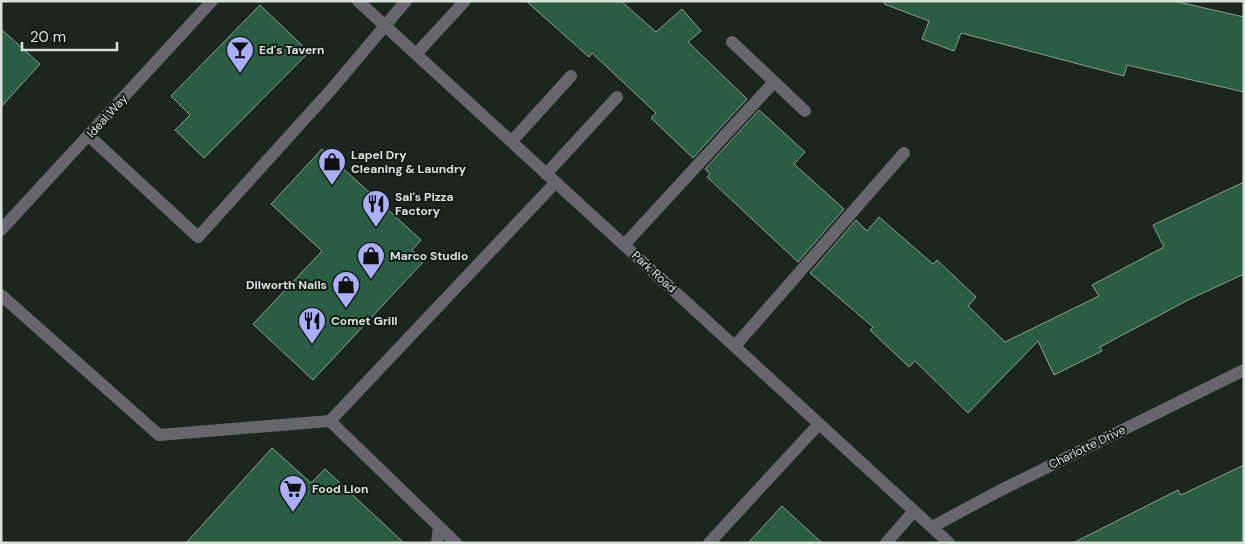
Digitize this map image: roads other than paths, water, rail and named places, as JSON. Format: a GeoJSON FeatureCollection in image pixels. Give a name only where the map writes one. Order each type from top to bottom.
{"type":"FeatureCollection","features":[{"type":"Feature","properties":{"kind":"street","name":"Ideal Way"},"geometry":{"type":"LineString","coordinates":[[1,230],[90,136],[212,1]]}},
{"type":"Feature","properties":{"kind":"street","name":"Park Road"},"geometry":{"type":"LineString","coordinates":[[358,1],[949,543]]}},
{"type":"Feature","properties":{"kind":"street"},"geometry":{"type":"LineString","coordinates":[[90,136],[198,236],[330,91],[406,1]]}},
{"type":"Feature","properties":{"kind":"street"},"geometry":{"type":"LineString","coordinates":[[416,54],[465,1]]}},
{"type":"Feature","properties":{"kind":"street"},"geometry":{"type":"LineString","coordinates":[[732,42],[805,111]]}},
{"type":"Feature","properties":{"kind":"street"},"geometry":{"type":"LineString","coordinates":[[512,141],[571,76]]}},
{"type":"Feature","properties":{"kind":"street"},"geometry":{"type":"LineString","coordinates":[[624,246],[774,82]]}},
{"type":"Feature","properties":{"kind":"street"},"geometry":{"type":"LineString","coordinates":[[1,295],[159,435],[330,421],[551,178],[617,97]]}},
{"type":"Feature","properties":{"kind":"street"},"geometry":{"type":"LineString","coordinates":[[735,346],[904,153]]}},
{"type":"Feature","properties":{"kind":"street","name":"Charlotte Drive"},"geometry":{"type":"LineString","coordinates":[[932,527],[999,491],[1244,370]]}},
{"type":"Feature","properties":{"kind":"street"},"geometry":{"type":"LineString","coordinates":[[330,421],[456,543]]}},
{"type":"Feature","properties":{"kind":"street"},"geometry":{"type":"LineString","coordinates":[[709,543],[820,424]]}},
{"type":"Feature","properties":{"kind":"street"},"geometry":{"type":"LineString","coordinates":[[886,543],[914,511]]}},
{"type":"Feature","properties":{"kind":"street"},"geometry":{"type":"LineString","coordinates":[[437,543],[439,527]]}},
{"type":"Feature","properties":{"kind":"place","name":"Ed's Tavern"},"geometry":{"type":"Point","coordinates":[240,74]}},
{"type":"Feature","properties":{"kind":"place","name":"Lapel Dry Cleaning & Laundry"},"geometry":{"type":"Point","coordinates":[332,186]}},
{"type":"Feature","properties":{"kind":"place","name":"Sal's Pizza Factory"},"geometry":{"type":"Point","coordinates":[376,228]}},
{"type":"Feature","properties":{"kind":"place","name":"Marco Studio"},"geometry":{"type":"Point","coordinates":[371,280]}},
{"type":"Feature","properties":{"kind":"place","name":"Dilworth Nails"},"geometry":{"type":"Point","coordinates":[346,309]}},
{"type":"Feature","properties":{"kind":"place","name":"Comet Grill"},"geometry":{"type":"Point","coordinates":[312,345]}},
{"type":"Feature","properties":{"kind":"place","name":"Food Lion"},"geometry":{"type":"Point","coordinates":[293,513]}}]}
